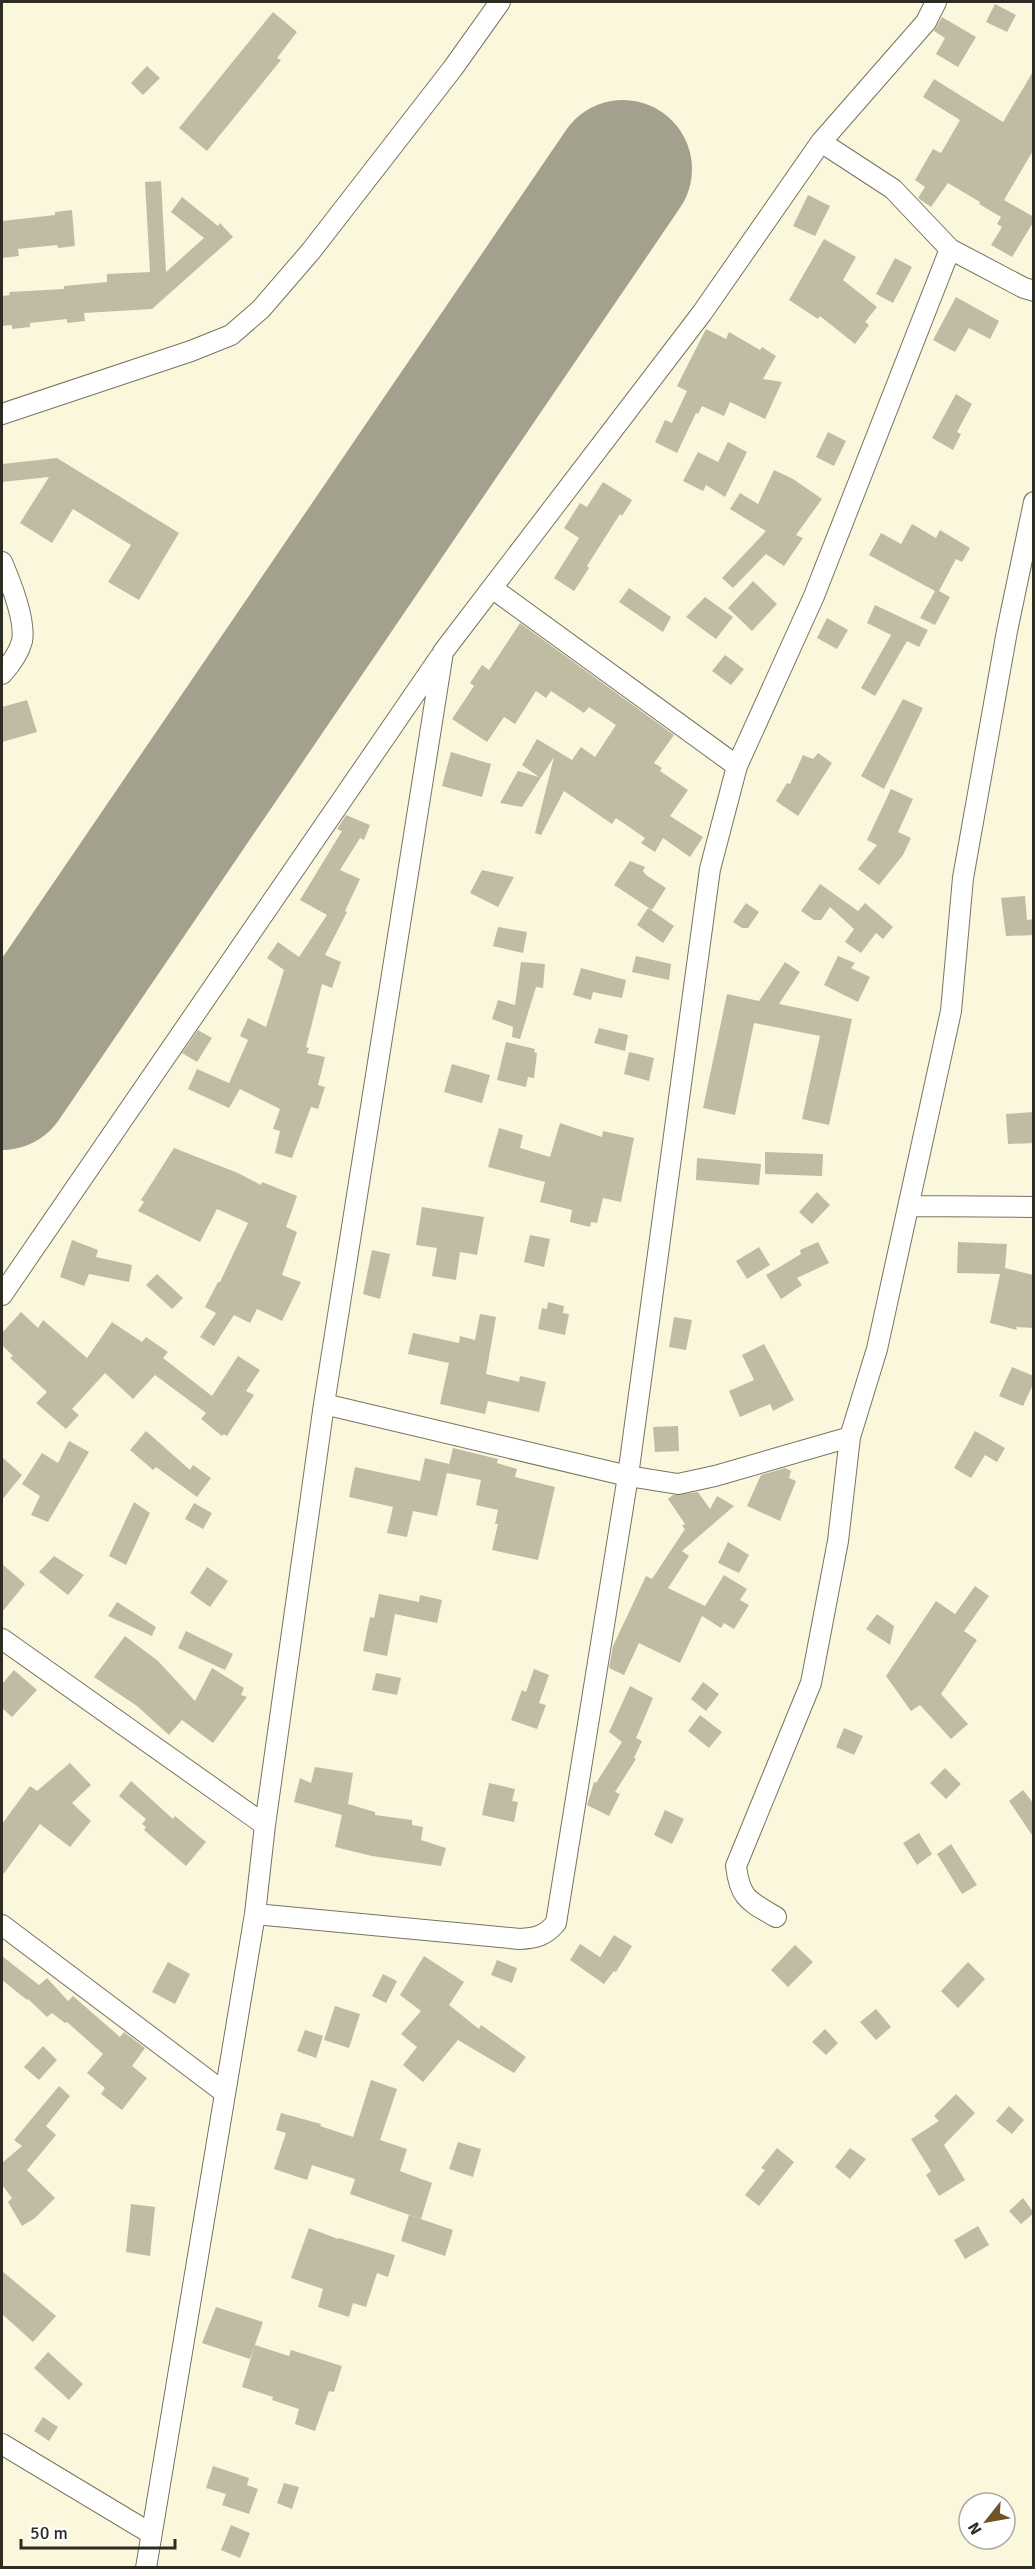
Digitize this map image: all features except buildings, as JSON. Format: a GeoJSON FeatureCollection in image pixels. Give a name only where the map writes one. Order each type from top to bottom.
{"type":"FeatureCollection","features":[{"type":"Feature","properties":{"kind":"street"},"geometry":{"type":"LineString","coordinates":[[2,414],[191,351],[231,335],[261,309],[311,251],[453,68],[500,2]]}},
{"type":"Feature","properties":{"kind":"street"},"geometry":{"type":"LineString","coordinates":[[2,1295],[443,652],[702,313],[821,142],[926,22],[936,2]]}},
{"type":"Feature","properties":{"kind":"street"},"geometry":{"type":"LineString","coordinates":[[821,142],[892,189],[950,249],[1034,291]]}},
{"type":"Feature","properties":{"kind":"street"},"geometry":{"type":"LineString","coordinates":[[255,1914],[520,1939],[536,1938],[548,1933],[556,1923],[628,1476],[710,869],[737,766],[814,596],[950,249]]}},
{"type":"Feature","properties":{"kind":"street"},"geometry":{"type":"LineString","coordinates":[[776,1917],[751,1902],[738,1888],[736,1866],[811,1683],[838,1541],[850,1437],[877,1349],[951,1011],[963,878],[1007,631],[1034,502]]}},
{"type":"Feature","properties":{"kind":"street"},"geometry":{"type":"LineString","coordinates":[[2,562],[19,614],[22,640],[12,661],[2,674]]}},
{"type":"Feature","properties":{"kind":"street"},"geometry":{"type":"LineString","coordinates":[[492,588],[737,766]]}},
{"type":"Feature","properties":{"kind":"street"},"geometry":{"type":"LineString","coordinates":[[146,2568],[150,2533],[255,1914],[265,1825],[324,1404],[443,652]]}},
{"type":"Feature","properties":{"kind":"street"},"geometry":{"type":"LineString","coordinates":[[910,1206],[1034,1207]]}},
{"type":"Feature","properties":{"kind":"street"},"geometry":{"type":"LineString","coordinates":[[324,1404],[628,1476],[678,1484],[715,1476],[850,1437]]}},
{"type":"Feature","properties":{"kind":"street"},"geometry":{"type":"LineString","coordinates":[[2,1639],[265,1825]]}},
{"type":"Feature","properties":{"kind":"street"},"geometry":{"type":"LineString","coordinates":[[2,1925],[225,2093]]}},
{"type":"Feature","properties":{"kind":"street"},"geometry":{"type":"LineString","coordinates":[[2,2444],[150,2533]]}},
{"type":"Feature","properties":{"kind":"runway"},"geometry":{"type":"LineString","coordinates":[[2,1081],[623,169]]}}]}
